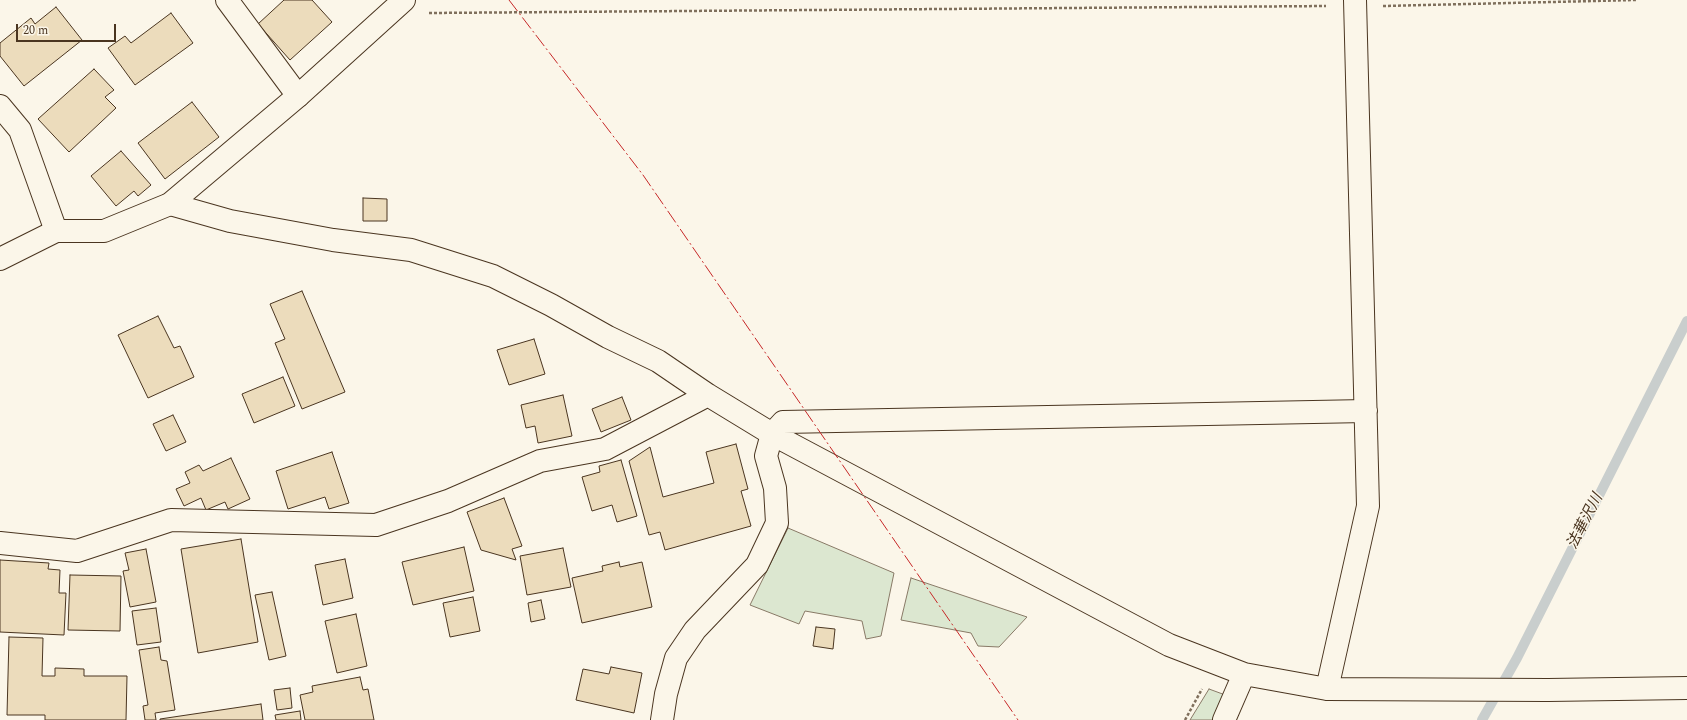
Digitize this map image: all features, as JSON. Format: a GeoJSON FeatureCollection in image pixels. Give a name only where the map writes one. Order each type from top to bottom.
{"type":"FeatureCollection","features":[{"type":"Feature","properties":{"kind":"street"},"geometry":{"type":"LineString","coordinates":[[227,0],[298,96]]}},
{"type":"Feature","properties":{"kind":"street"},"geometry":{"type":"LineString","coordinates":[[0,259],[56,232],[104,231],[170,204],[298,96],[401,3]]}},
{"type":"Feature","properties":{"kind":"street"},"geometry":{"type":"LineString","coordinates":[[1327,689],[1368,506],[1356,3]]}},
{"type":"Feature","properties":{"kind":"street"},"geometry":{"type":"LineString","coordinates":[[0,106],[20,130],[56,232]]}},
{"type":"Feature","properties":{"kind":"street"},"geometry":{"type":"LineString","coordinates":[[170,204],[230,221],[333,240],[411,250],[493,276],[551,305],[608,338],[658,361],[708,395],[772,434],[1169,646],[1244,674],[1327,689],[1548,690],[1687,688]]}},
{"type":"Feature","properties":{"kind":"street"},"geometry":{"type":"LineString","coordinates":[[0,543],[77,551],[170,520],[376,525],[448,501],[540,461],[606,449],[708,395]]}},
{"type":"Feature","properties":{"kind":"street"},"geometry":{"type":"LineString","coordinates":[[662,720],[666,694],[676,658],[695,630],[757,565],[777,523],[775,488],[766,456],[772,434],[783,422],[1366,411]]}},
{"type":"Feature","properties":{"kind":"street"},"geometry":{"type":"LineString","coordinates":[[1224,720],[1244,674]]}},
{"type":"Feature","properties":{"kind":"path"},"geometry":{"type":"LineString","coordinates":[[401,3],[428,13],[1636,0]]}},
{"type":"Feature","properties":{"kind":"path"},"geometry":{"type":"LineString","coordinates":[[1185,720],[1216,664]]}},
{"type":"Feature","properties":{"kind":"green space"},"geometry":{"type":"Polygon","coordinates":[[[788,528],[894,573],[881,636],[866,639],[862,621],[805,611],[799,624],[750,605],[788,528]]]}},
{"type":"Feature","properties":{"kind":"green space"},"geometry":{"type":"Polygon","coordinates":[[[911,578],[1027,617],[999,647],[978,646],[971,633],[901,620],[911,578]]]}},
{"type":"Feature","properties":{"kind":"green space"},"geometry":{"type":"Polygon","coordinates":[[[1209,689],[1228,696],[1218,720],[1190,720],[1209,689]]]}},
{"type":"Feature","properties":{"kind":"building"},"geometry":{"type":"Polygon","coordinates":[[[284,0],[312,0],[332,22],[290,60],[258,24],[284,0]]]}},
{"type":"Feature","properties":{"kind":"building"},"geometry":{"type":"Polygon","coordinates":[[[56,7],[82,40],[24,86],[0,56],[0,43],[31,18],[35,24],[56,7]]]}},
{"type":"Feature","properties":{"kind":"building"},"geometry":{"type":"Polygon","coordinates":[[[171,13],[193,43],[135,85],[108,48],[125,36],[131,43],[171,13]]]}},
{"type":"Feature","properties":{"kind":"building"},"geometry":{"type":"Polygon","coordinates":[[[94,69],[114,90],[105,97],[116,108],[69,152],[38,119],[94,69]]]}},
{"type":"Feature","properties":{"kind":"building"},"geometry":{"type":"Polygon","coordinates":[[[192,102],[219,137],[165,179],[138,143],[192,102]]]}},
{"type":"Feature","properties":{"kind":"building"},"geometry":{"type":"Polygon","coordinates":[[[121,151],[151,185],[138,196],[134,191],[116,206],[91,176],[121,151]]]}},
{"type":"Feature","properties":{"kind":"building"},"geometry":{"type":"Polygon","coordinates":[[[363,198],[387,199],[387,221],[363,221],[363,198]]]}},
{"type":"Feature","properties":{"kind":"building"},"geometry":{"type":"Polygon","coordinates":[[[302,291],[345,392],[302,409],[275,343],[285,339],[270,304],[302,291]]]}},
{"type":"Feature","properties":{"kind":"building"},"geometry":{"type":"Polygon","coordinates":[[[158,316],[174,348],[180,346],[194,377],[148,398],[118,335],[158,316]]]}},
{"type":"Feature","properties":{"kind":"building"},"geometry":{"type":"Polygon","coordinates":[[[534,339],[545,374],[509,385],[497,350],[534,339]]]}},
{"type":"Feature","properties":{"kind":"building"},"geometry":{"type":"Polygon","coordinates":[[[283,377],[295,406],[254,423],[242,394],[283,377]]]}},
{"type":"Feature","properties":{"kind":"building"},"geometry":{"type":"Polygon","coordinates":[[[563,395],[572,436],[538,443],[535,426],[526,428],[521,405],[563,395]]]}},
{"type":"Feature","properties":{"kind":"building"},"geometry":{"type":"Polygon","coordinates":[[[622,397],[631,420],[601,432],[592,409],[622,397]]]}},
{"type":"Feature","properties":{"kind":"building"},"geometry":{"type":"Polygon","coordinates":[[[173,415],[186,442],[166,451],[153,424],[173,415]]]}},
{"type":"Feature","properties":{"kind":"building"},"geometry":{"type":"Polygon","coordinates":[[[736,444],[748,489],[741,491],[751,526],[665,550],[660,532],[649,535],[629,461],[650,447],[663,497],[714,483],[706,452],[736,444]]]}},
{"type":"Feature","properties":{"kind":"building"},"geometry":{"type":"Polygon","coordinates":[[[332,452],[349,503],[329,509],[325,497],[288,509],[276,471],[332,452]]]}},
{"type":"Feature","properties":{"kind":"building"},"geometry":{"type":"Polygon","coordinates":[[[231,458],[250,499],[228,509],[225,502],[206,510],[201,498],[184,506],[176,489],[190,483],[185,472],[199,465],[203,471],[231,458]]]}},
{"type":"Feature","properties":{"kind":"building"},"geometry":{"type":"Polygon","coordinates":[[[621,460],[637,516],[617,522],[612,505],[592,511],[582,477],[600,472],[599,466],[621,460]]]}},
{"type":"Feature","properties":{"kind":"building"},"geometry":{"type":"Polygon","coordinates":[[[504,498],[522,546],[512,549],[516,560],[481,550],[467,512],[504,498]]]}},
{"type":"Feature","properties":{"kind":"building"},"geometry":{"type":"Polygon","coordinates":[[[241,539],[258,642],[198,653],[181,549],[241,539]]]}},
{"type":"Feature","properties":{"kind":"building"},"geometry":{"type":"Polygon","coordinates":[[[464,547],[474,591],[413,605],[402,562],[464,547]]]}},
{"type":"Feature","properties":{"kind":"building"},"geometry":{"type":"Polygon","coordinates":[[[563,548],[571,587],[527,595],[520,556],[563,548]]]}},
{"type":"Feature","properties":{"kind":"building"},"geometry":{"type":"Polygon","coordinates":[[[146,549],[156,602],[130,607],[123,571],[129,570],[125,553],[146,549]]]}},
{"type":"Feature","properties":{"kind":"building"},"geometry":{"type":"Polygon","coordinates":[[[345,559],[353,598],[323,605],[315,565],[345,559]]]}},
{"type":"Feature","properties":{"kind":"building"},"geometry":{"type":"Polygon","coordinates":[[[0,560],[49,563],[48,569],[60,570],[59,593],[66,593],[64,635],[0,632],[0,560]]]}},
{"type":"Feature","properties":{"kind":"building"},"geometry":{"type":"Polygon","coordinates":[[[619,562],[620,567],[642,562],[652,607],[582,623],[572,578],[603,571],[602,566],[619,562]]]}},
{"type":"Feature","properties":{"kind":"building"},"geometry":{"type":"Polygon","coordinates":[[[70,575],[121,576],[120,631],[68,630],[70,575]]]}},
{"type":"Feature","properties":{"kind":"building"},"geometry":{"type":"Polygon","coordinates":[[[272,592],[286,656],[269,660],[255,595],[272,592]]]}},
{"type":"Feature","properties":{"kind":"building"},"geometry":{"type":"Polygon","coordinates":[[[473,597],[480,631],[450,637],[443,603],[473,597]]]}},
{"type":"Feature","properties":{"kind":"building"},"geometry":{"type":"Polygon","coordinates":[[[541,600],[545,619],[531,622],[528,603],[541,600]]]}},
{"type":"Feature","properties":{"kind":"building"},"geometry":{"type":"Polygon","coordinates":[[[156,608],[161,642],[137,645],[132,611],[156,608]]]}},
{"type":"Feature","properties":{"kind":"building"},"geometry":{"type":"Polygon","coordinates":[[[356,614],[367,666],[337,673],[325,621],[356,614]]]}},
{"type":"Feature","properties":{"kind":"building"},"geometry":{"type":"Polygon","coordinates":[[[816,627],[835,629],[833,649],[813,646],[816,627]]]}},
{"type":"Feature","properties":{"kind":"building"},"geometry":{"type":"Polygon","coordinates":[[[9,637],[43,638],[42,676],[55,676],[55,668],[84,669],[84,676],[127,676],[126,720],[45,720],[45,715],[7,715],[9,637]]]}},
{"type":"Feature","properties":{"kind":"building"},"geometry":{"type":"Polygon","coordinates":[[[159,647],[161,660],[167,661],[175,710],[155,713],[156,720],[145,720],[143,706],[148,705],[139,650],[159,647]]]}},
{"type":"Feature","properties":{"kind":"building"},"geometry":{"type":"Polygon","coordinates":[[[611,667],[642,673],[634,713],[576,700],[583,669],[609,674],[611,667]]]}},
{"type":"Feature","properties":{"kind":"building"},"geometry":{"type":"Polygon","coordinates":[[[360,677],[363,690],[368,689],[374,720],[305,720],[300,695],[313,692],[312,686],[360,677]]]}},
{"type":"Feature","properties":{"kind":"building"},"geometry":{"type":"Polygon","coordinates":[[[290,688],[292,708],[277,710],[274,690],[290,688]]]}},
{"type":"Feature","properties":{"kind":"building"},"geometry":{"type":"Polygon","coordinates":[[[261,704],[263,720],[160,720],[160,719],[261,704]]]}},
{"type":"Feature","properties":{"kind":"building"},"geometry":{"type":"Polygon","coordinates":[[[300,711],[301,720],[276,720],[275,715],[300,711]]]}},
{"type":"Feature","properties":{"kind":"waterway","name":"法華沢川"},"geometry":{"type":"LineString","coordinates":[[1482,720],[1517,658],[1687,321]]}},
{"type":"Feature","properties":{"kind":"power"},"geometry":{"type":"LineString","coordinates":[[509,0],[643,175],[1018,720]]}}]}
